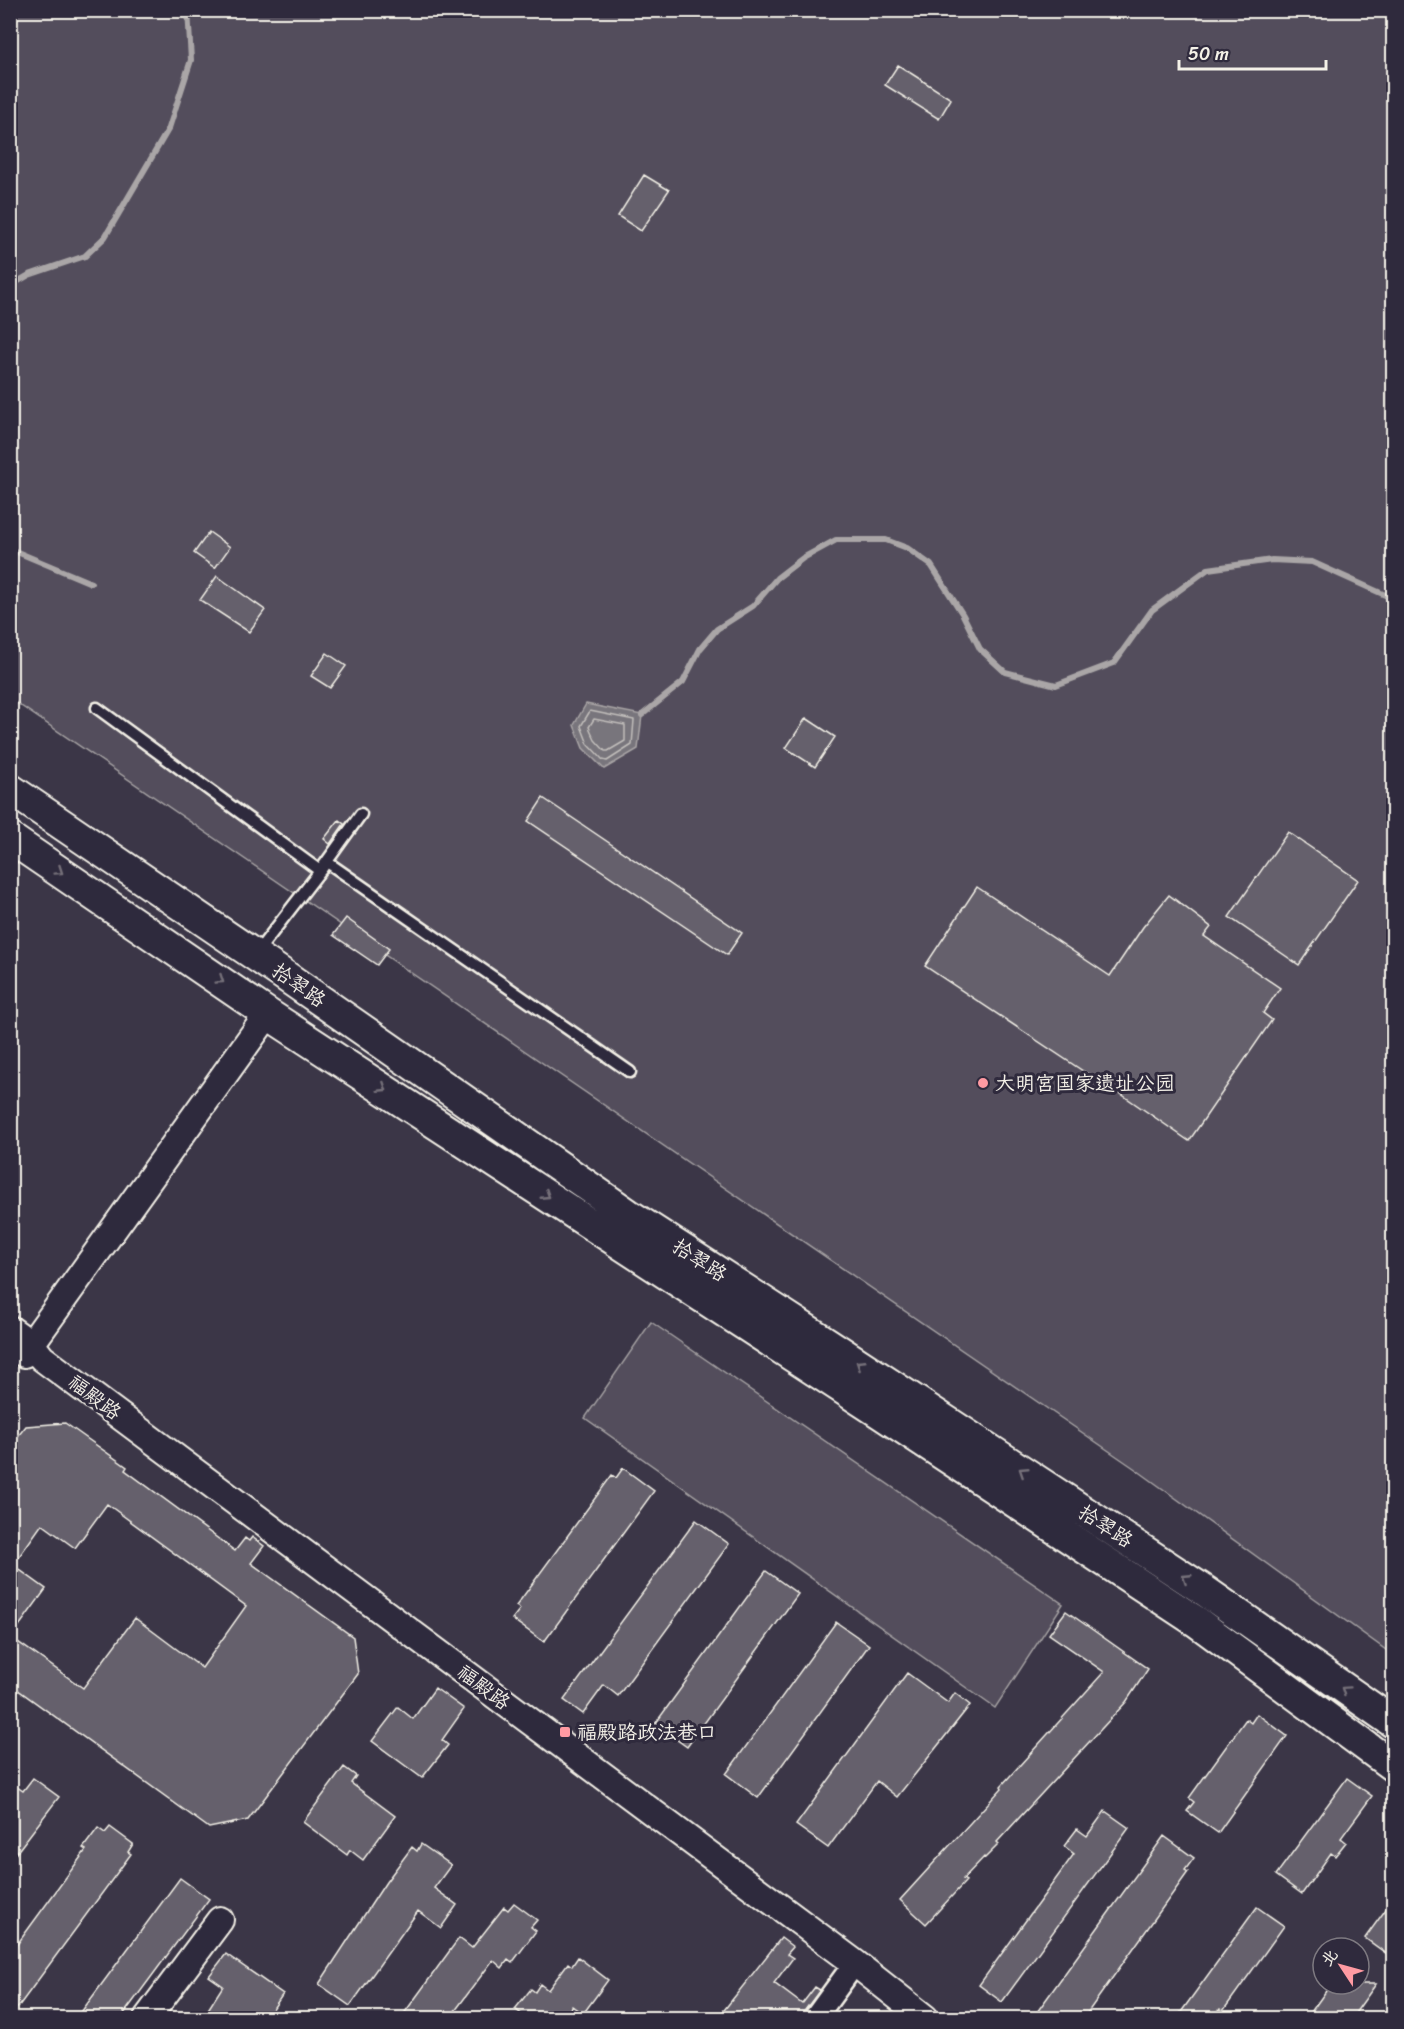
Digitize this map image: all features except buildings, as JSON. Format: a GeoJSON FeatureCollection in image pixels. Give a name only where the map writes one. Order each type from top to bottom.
{"type":"FeatureCollection","features":[{"type":"Feature","properties":{"kind":"main road","name":"拾翠路"},"geometry":{"type":"LineString","coordinates":[[10,789],[255,955],[628,1214],[1196,1585],[1394,1724]]}},
{"type":"Feature","properties":{"kind":"main road","name":"拾翠路"},"geometry":{"type":"LineString","coordinates":[[10,838],[268,1014],[1197,1622],[1394,1767]]}},
{"type":"Feature","properties":{"kind":"street"},"geometry":{"type":"LineString","coordinates":[[27,1350],[268,1014]]}},
{"type":"Feature","properties":{"kind":"street","name":"福殿路"},"geometry":{"type":"LineString","coordinates":[[10,1329],[27,1350],[855,1963],[925,2019]]}},
{"type":"Feature","properties":{"kind":"street"},"geometry":{"type":"LineString","coordinates":[[147,2019],[220,1920]]}},
{"type":"Feature","properties":{"kind":"street"},"geometry":{"type":"LineString","coordinates":[[815,2019],[855,1963]]}},
{"type":"Feature","properties":{"kind":"lane"},"geometry":{"type":"LineString","coordinates":[[97,708],[324,867],[630,1072]]}},
{"type":"Feature","properties":{"kind":"lane"},"geometry":{"type":"LineString","coordinates":[[255,955],[324,867],[361,814]]}},
{"type":"Feature","properties":{"kind":"shaded area","name":"大明宫国家遗址公园"},"geometry":{"type":"Polygon","coordinates":[[[11,11],[1393,11],[1393,1655],[1134,1468],[11,699],[11,11]]]}},
{"type":"Feature","properties":{"kind":"shaded area"},"geometry":{"type":"Polygon","coordinates":[[[651,1322],[1063,1604],[995,1708],[585,1418],[651,1322]]]}},
{"type":"Feature","properties":{"kind":"water"},"geometry":{"type":"Polygon","coordinates":[[[586,704],[642,715],[638,749],[604,769],[583,748],[574,725],[586,704]]]}},
{"type":"Feature","properties":{"kind":"waterway"},"geometry":{"type":"LineString","coordinates":[[10,286],[29,275],[85,256],[105,237],[169,128],[191,60],[188,10]]}},
{"type":"Feature","properties":{"kind":"waterway"},"geometry":{"type":"LineString","coordinates":[[642,715],[683,682],[700,649],[717,629],[753,606],[777,578],[803,558],[836,540],[886,540],[907,548],[931,565],[963,615],[980,649],[1005,672],[1056,685],[1114,663],[1152,610],[1208,569],[1272,560],[1312,562],[1394,599]]}},
{"type":"Feature","properties":{"kind":"waterway"},"geometry":{"type":"LineString","coordinates":[[10,549],[91,583]]}},
{"type":"Feature","properties":{"kind":"place","name":"大明宫国家遗址公园"},"geometry":{"type":"Point","coordinates":[983,1083]}},
{"type":"Feature","properties":{"kind":"place","name":"福殿路政法巷口"},"geometry":{"type":"Point","coordinates":[565,1732]}}]}
